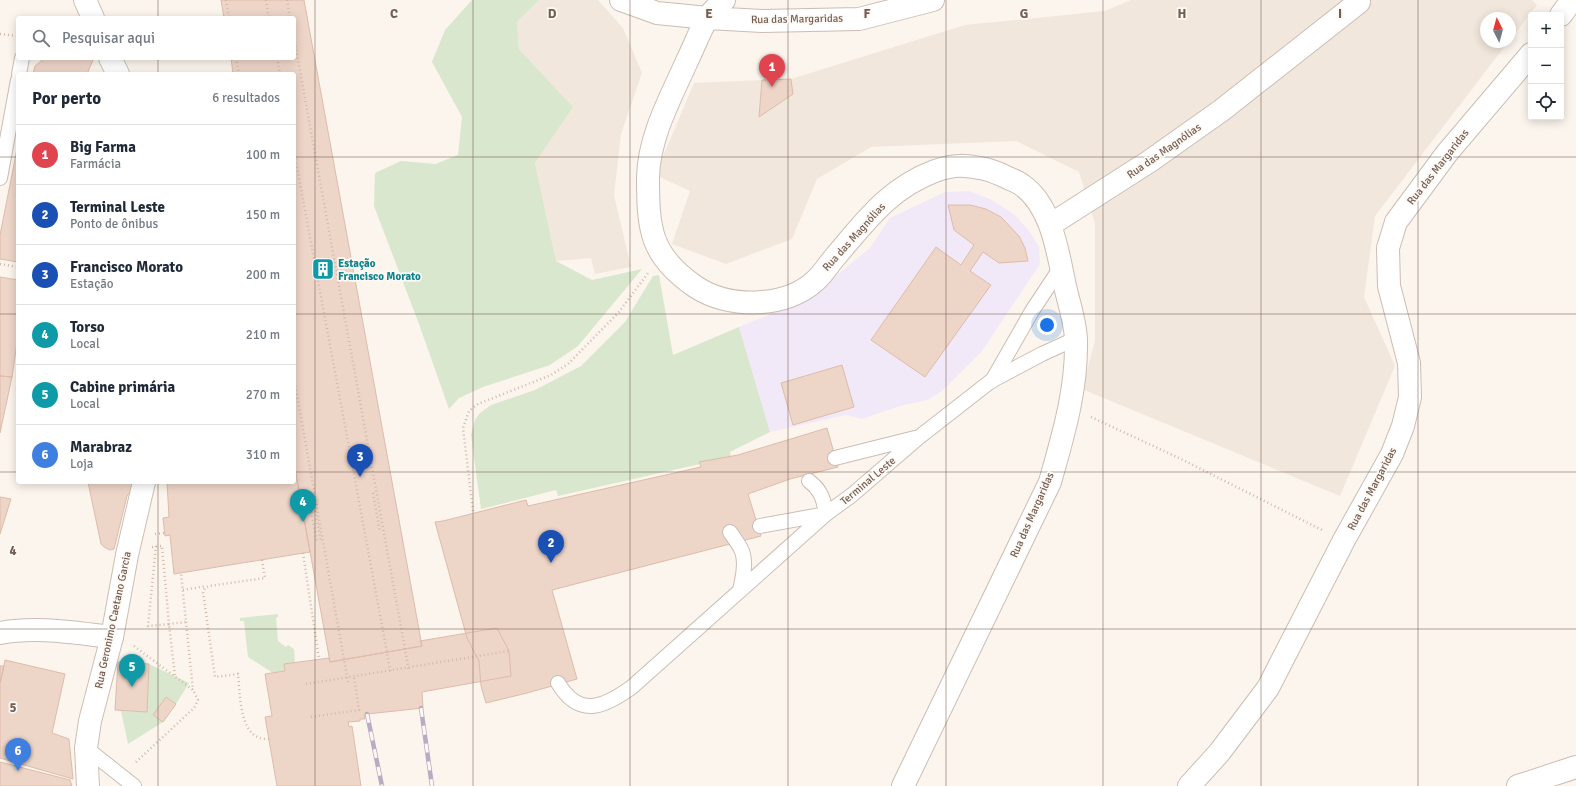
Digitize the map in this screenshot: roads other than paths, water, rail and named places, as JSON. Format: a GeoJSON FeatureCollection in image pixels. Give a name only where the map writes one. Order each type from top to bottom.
{"type":"FeatureCollection","features":[{"type":"Feature","properties":{"kind":"street"},"geometry":{"type":"LineString","coordinates":[[85,0],[92,16]]}},
{"type":"Feature","properties":{"kind":"street","name":"Rua das Margaridas"},"geometry":{"type":"LineString","coordinates":[[621,0],[657,13],[762,21],[859,18],[933,0]]}},
{"type":"Feature","properties":{"kind":"street","name":"Rua das Magnólias"},"geometry":{"type":"LineString","coordinates":[[724,0],[708,18],[658,126],[648,168],[648,200],[651,227],[657,247],[666,261],[684,279],[702,291],[724,299],[751,303],[796,295],[816,280],[878,207],[904,186],[933,172],[955,165],[993,171],[1023,186],[1037,201],[1050,225],[1157,157],[1222,110],[1359,2]]}},
{"type":"Feature","properties":{"kind":"street"},"geometry":{"type":"LineString","coordinates":[[1563,12],[1572,0]]}},
{"type":"Feature","properties":{"kind":"street","name":"Rua das Margaridas"},"geometry":{"type":"LineString","coordinates":[[1189,786],[1219,753],[1268,688],[1344,540],[1392,454],[1403,426],[1410,397],[1409,363],[1389,286],[1388,248],[1396,222],[1447,153],[1528,58]]}},
{"type":"Feature","properties":{"kind":"street"},"geometry":{"type":"LineString","coordinates":[[111,60],[117,72]]}},
{"type":"Feature","properties":{"kind":"street","name":"Rua das Margaridas"},"geometry":{"type":"LineString","coordinates":[[903,786],[1050,482],[1064,431],[1070,407],[1076,365],[1077,338],[1058,251],[1050,225]]}},
{"type":"Feature","properties":{"kind":"street","name":"Rua Geronimo Caetano Garcia"},"geometry":{"type":"LineString","coordinates":[[88,784],[86,748],[90,721],[120,640],[127,555],[144,484]]}},
{"type":"Feature","properties":{"kind":"street"},"geometry":{"type":"LineString","coordinates":[[0,633],[32,630],[66,632],[120,640]]}},
{"type":"Feature","properties":{"kind":"street"},"geometry":{"type":"LineString","coordinates":[[1518,786],[1576,767]]}},
{"type":"Feature","properties":{"kind":"lane"},"geometry":{"type":"LineString","coordinates":[[19,72],[22,60]]}},
{"type":"Feature","properties":{"kind":"lane"},"geometry":{"type":"LineString","coordinates":[[0,178],[16,91]]}},
{"type":"Feature","properties":{"kind":"lane"},"geometry":{"type":"LineString","coordinates":[[991,381],[1032,311],[1061,267]]}},
{"type":"Feature","properties":{"kind":"lane","name":"Terminal Leste"},"geometry":{"type":"LineString","coordinates":[[558,683],[565,694],[576,704],[588,706],[606,702],[620,696],[632,687],[826,514],[852,495],[918,438],[991,381],[1042,354],[1077,338]]}},
{"type":"Feature","properties":{"kind":"lane","name":"Terminal Leste"},"geometry":{"type":"LineString","coordinates":[[834,458],[918,438]]}},
{"type":"Feature","properties":{"kind":"lane"},"geometry":{"type":"LineString","coordinates":[[760,526],[826,514],[823,496],[809,481]]}},
{"type":"Feature","properties":{"kind":"lane"},"geometry":{"type":"LineString","coordinates":[[730,532],[741,550],[744,565],[740,590]]}},
{"type":"Feature","properties":{"kind":"lane"},"geometry":{"type":"LineString","coordinates":[[86,748],[134,786]]}},
{"type":"Feature","properties":{"kind":"railway"},"geometry":{"type":"LineString","coordinates":[[421,708],[432,786]]}},
{"type":"Feature","properties":{"kind":"railway"},"geometry":{"type":"LineString","coordinates":[[367,714],[382,786]]}},
{"type":"Feature","properties":{"kind":"place","name":"Big Farma"},"geometry":{"type":"Point","coordinates":[772,87]}},
{"type":"Feature","properties":{"kind":"place","name":"Estação Francisco Morato"},"geometry":{"type":"Point","coordinates":[323,269]}},
{"type":"Feature","properties":{"kind":"place","name":"Francisco Morato"},"geometry":{"type":"Point","coordinates":[360,477]}},
{"type":"Feature","properties":{"kind":"place","name":"Torso"},"geometry":{"type":"Point","coordinates":[303,522]}},
{"type":"Feature","properties":{"kind":"place","name":"Terminal Leste"},"geometry":{"type":"Point","coordinates":[551,563]}},
{"type":"Feature","properties":{"kind":"place","name":"Cabine primária"},"geometry":{"type":"Point","coordinates":[132,687]}},
{"type":"Feature","properties":{"kind":"place","name":"Marabraz"},"geometry":{"type":"Point","coordinates":[18,771]}}]}
